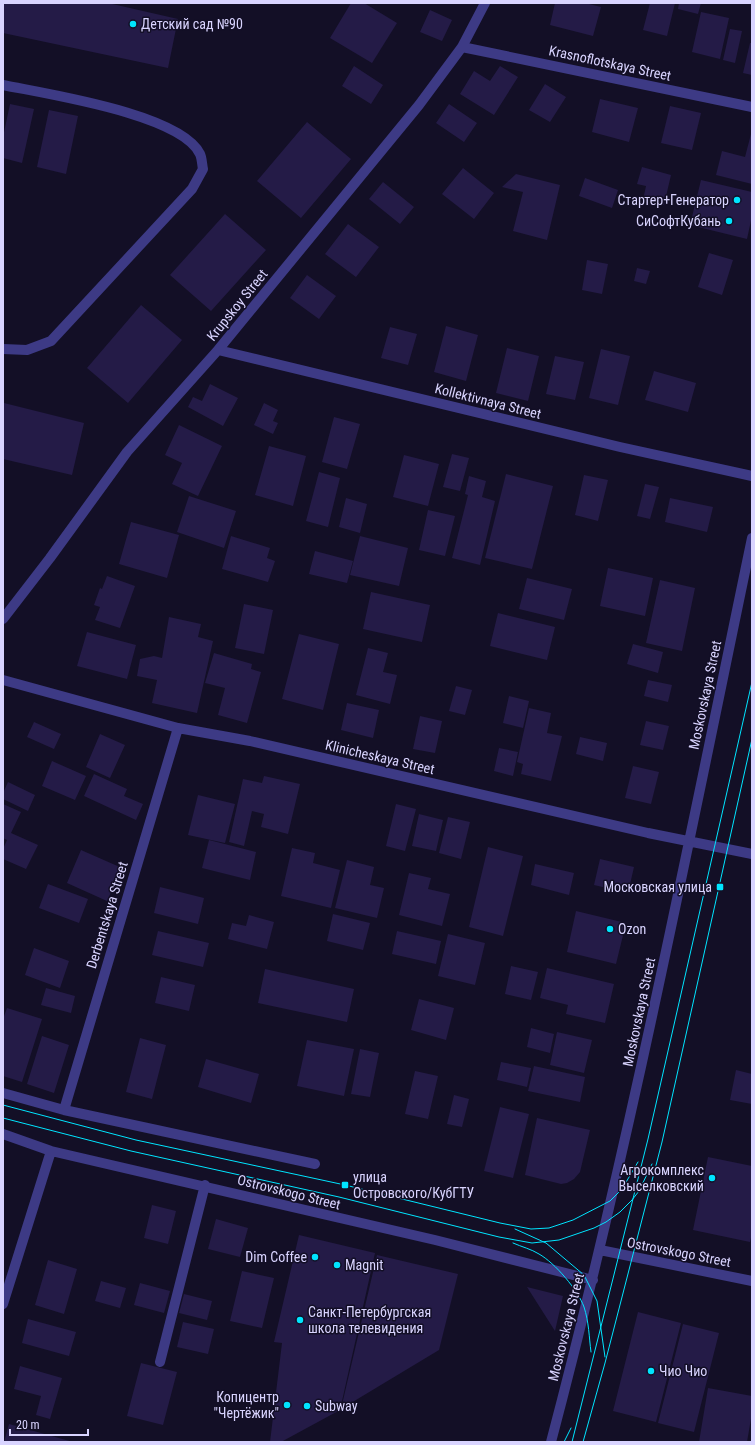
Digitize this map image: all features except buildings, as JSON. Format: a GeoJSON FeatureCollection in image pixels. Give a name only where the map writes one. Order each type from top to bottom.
{"type":"FeatureCollection","features":[{"type":"Feature","properties":{"kind":"street","name":"Krupskoy Street"},"geometry":{"type":"LineString","coordinates":[[3,619],[50,558],[127,452],[218,350],[419,105],[462,46],[485,3]]}},
{"type":"Feature","properties":{"kind":"street","name":"Krasnoflotskaya Street"},"geometry":{"type":"LineString","coordinates":[[462,46],[752,107]]}},
{"type":"Feature","properties":{"kind":"street"},"geometry":{"type":"LineString","coordinates":[[3,85],[131,112],[164,126],[186,138],[200,154],[203,169],[192,189],[51,341],[27,350],[3,349]]}},
{"type":"Feature","properties":{"kind":"street","name":"Kollektivnaya Street"},"geometry":{"type":"LineString","coordinates":[[218,350],[620,447],[752,476]]}},
{"type":"Feature","properties":{"kind":"street","name":"Moskovskaya Street"},"geometry":{"type":"LineString","coordinates":[[551,1442],[593,1280],[648,1042],[752,538]]}},
{"type":"Feature","properties":{"kind":"street","name":"Klinicheskaya Street"},"geometry":{"type":"LineString","coordinates":[[3,680],[178,728],[250,741],[689,842],[752,854]]}},
{"type":"Feature","properties":{"kind":"street","name":"Derbentskaya Street"},"geometry":{"type":"LineString","coordinates":[[64,1110],[178,728]]}},
{"type":"Feature","properties":{"kind":"street"},"geometry":{"type":"LineString","coordinates":[[3,1093],[64,1110],[315,1164]]}},
{"type":"Feature","properties":{"kind":"street","name":"Ostrovskogo Street"},"geometry":{"type":"LineString","coordinates":[[3,1134],[51,1151],[205,1185],[435,1240],[593,1280]]}},
{"type":"Feature","properties":{"kind":"street"},"geometry":{"type":"LineString","coordinates":[[3,1304],[51,1151]]}},
{"type":"Feature","properties":{"kind":"street"},"geometry":{"type":"LineString","coordinates":[[160,1362],[205,1185]]}},
{"type":"Feature","properties":{"kind":"street","name":"Ostrovskogo Street"},"geometry":{"type":"LineString","coordinates":[[600,1250],[752,1281]]}},
{"type":"Feature","properties":{"kind":"tram line"},"geometry":{"type":"LineString","coordinates":[[572,1442],[648,1139],[752,682]]}},
{"type":"Feature","properties":{"kind":"tram line"},"geometry":{"type":"LineString","coordinates":[[583,1442],[662,1142],[752,739]]}},
{"type":"Feature","properties":{"kind":"tram line"},"geometry":{"type":"LineString","coordinates":[[3,1105],[136,1140],[345,1185],[500,1223],[531,1229],[549,1228],[573,1220],[610,1201],[622,1189],[638,1162]]}},
{"type":"Feature","properties":{"kind":"tram line"},"geometry":{"type":"LineString","coordinates":[[3,1118],[131,1151],[339,1197],[499,1237],[532,1243],[559,1240],[594,1228],[606,1222],[620,1212],[632,1200],[639,1191],[652,1164]]}},
{"type":"Feature","properties":{"kind":"tram line"},"geometry":{"type":"LineString","coordinates":[[515,1229],[546,1243],[584,1275],[597,1301],[605,1357]]}},
{"type":"Feature","properties":{"kind":"tram line"},"geometry":{"type":"LineString","coordinates":[[513,1243],[533,1251],[545,1258],[559,1270],[577,1293],[586,1313],[591,1352]]}},
{"type":"Feature","properties":{"kind":"tram line"},"geometry":{"type":"LineString","coordinates":[[564,1442],[571,1428]]}},
{"type":"Feature","properties":{"kind":"place","name":"Детский сад №90"},"geometry":{"type":"Point","coordinates":[133,24]}},
{"type":"Feature","properties":{"kind":"place","name":"Стартер+Генератор"},"geometry":{"type":"Point","coordinates":[737,200]}},
{"type":"Feature","properties":{"kind":"place","name":"СиСофтКубань"},"geometry":{"type":"Point","coordinates":[729,221]}},
{"type":"Feature","properties":{"kind":"place","name":"Московская улица"},"geometry":{"type":"Point","coordinates":[720,887]}},
{"type":"Feature","properties":{"kind":"place","name":"Ozon"},"geometry":{"type":"Point","coordinates":[610,929]}},
{"type":"Feature","properties":{"kind":"place","name":"Агрокомплекс Выселковский"},"geometry":{"type":"Point","coordinates":[712,1178]}},
{"type":"Feature","properties":{"kind":"place","name":"улица Островского/КубГТУ"},"geometry":{"type":"Point","coordinates":[345,1185]}},
{"type":"Feature","properties":{"kind":"place","name":"Dim Coffee"},"geometry":{"type":"Point","coordinates":[315,1257]}},
{"type":"Feature","properties":{"kind":"place","name":"Magnit"},"geometry":{"type":"Point","coordinates":[337,1265]}},
{"type":"Feature","properties":{"kind":"place","name":"Санкт-Петербургская школа телевидения"},"geometry":{"type":"Point","coordinates":[300,1320]}},
{"type":"Feature","properties":{"kind":"place","name":"Чио Чио"},"geometry":{"type":"Point","coordinates":[651,1371]}},
{"type":"Feature","properties":{"kind":"place","name":"Копицентр \"Чертёжик\""},"geometry":{"type":"Point","coordinates":[287,1405]}},
{"type":"Feature","properties":{"kind":"place","name":"Subway"},"geometry":{"type":"Point","coordinates":[307,1406]}}]}
